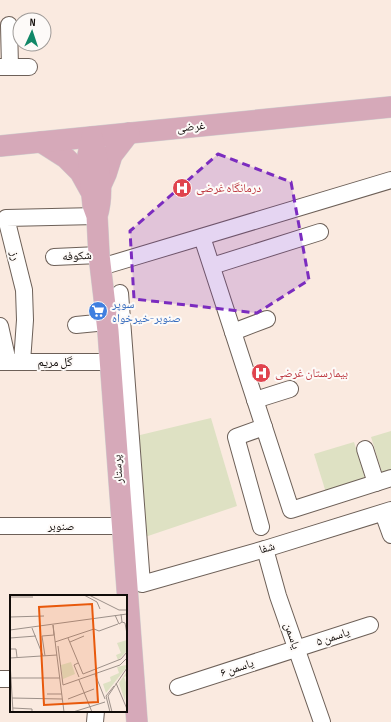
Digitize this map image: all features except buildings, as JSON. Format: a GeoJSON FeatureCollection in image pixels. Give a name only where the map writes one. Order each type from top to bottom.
{"type":"FeatureCollection","features":[{"type":"Feature","properties":{"kind":"main road","name":"غرضی"},"geometry":{"type":"LineString","coordinates":[[0,146],[129,134],[388,106]]}},
{"type":"Feature","properties":{"kind":"main road"},"geometry":{"type":"LineString","coordinates":[[96,189],[106,174],[112,155],[129,134]]}},
{"type":"Feature","properties":{"kind":"main road"},"geometry":{"type":"LineString","coordinates":[[92,137],[96,155],[96,189]]}},
{"type":"Feature","properties":{"kind":"main road"},"geometry":{"type":"LineString","coordinates":[[41,142],[66,158],[96,189]]}},
{"type":"Feature","properties":{"kind":"main road","name":"پرستار"},"geometry":{"type":"LineString","coordinates":[[96,189],[100,204],[97,216],[100,261],[111,362],[126,595]]}},
{"type":"Feature","properties":{"kind":"main road","name":"پرستار"},"geometry":{"type":"LineString","coordinates":[[127,607],[130,688],[137,722]]}},
{"type":"Feature","properties":{"kind":"street"},"geometry":{"type":"LineString","coordinates":[[9,25],[5,67],[29,67]]}},
{"type":"Feature","properties":{"kind":"street","name":"شکوفه"},"geometry":{"type":"LineString","coordinates":[[54,258],[100,261],[202,237],[391,180]]}},
{"type":"Feature","properties":{"kind":"street","name":"رز"},"geometry":{"type":"LineString","coordinates":[[10,362],[25,320],[24,290],[6,218],[97,216]]}},
{"type":"Feature","properties":{"kind":"street"},"geometry":{"type":"LineString","coordinates":[[212,266],[320,232]]}},
{"type":"Feature","properties":{"kind":"street"},"geometry":{"type":"LineString","coordinates":[[202,237],[291,510],[383,480],[365,449]]}},
{"type":"Feature","properties":{"kind":"street","name":"شفا"},"geometry":{"type":"LineString","coordinates":[[120,293],[142,584],[265,549],[387,511]]}},
{"type":"Feature","properties":{"kind":"street"},"geometry":{"type":"LineString","coordinates":[[233,332],[267,319]]}},
{"type":"Feature","properties":{"kind":"street"},"geometry":{"type":"LineString","coordinates":[[76,325],[107,322]]}},
{"type":"Feature","properties":{"kind":"street"},"geometry":{"type":"LineString","coordinates":[[0,326],[10,362]]}},
{"type":"Feature","properties":{"kind":"street","name":"گل مریم"},"geometry":{"type":"LineString","coordinates":[[10,362],[111,362]]}},
{"type":"Feature","properties":{"kind":"street"},"geometry":{"type":"LineString","coordinates":[[255,400],[290,389]]}},
{"type":"Feature","properties":{"kind":"street"},"geometry":{"type":"LineString","coordinates":[[261,527],[236,437],[264,427]]}},
{"type":"Feature","properties":{"kind":"street"},"geometry":{"type":"LineString","coordinates":[[387,511],[391,535]]}},
{"type":"Feature","properties":{"kind":"street","name":"صنوبر"},"geometry":{"type":"LineString","coordinates":[[0,526],[123,526]]}},
{"type":"Feature","properties":{"kind":"street","name":"یاسمن"},"geometry":{"type":"LineString","coordinates":[[265,549],[278,596],[322,722]]}},
{"type":"Feature","properties":{"kind":"street","name":"یاسمن ۵"},"geometry":{"type":"LineString","coordinates":[[297,649],[370,625]]}},
{"type":"Feature","properties":{"kind":"street","name":"یاسمن ۶"},"geometry":{"type":"LineString","coordinates":[[178,687],[297,649]]}},
{"type":"Feature","properties":{"kind":"street"},"geometry":{"type":"LineString","coordinates":[[95,722],[96,712]]}},
{"type":"Feature","properties":{"kind":"highlighted area"},"geometry":{"type":"Polygon","coordinates":[[[218,154],[291,182],[309,280],[257,313],[134,299],[130,231],[218,154]]]}},
{"type":"Feature","properties":{"kind":"green space"},"geometry":{"type":"Polygon","coordinates":[[[211,418],[237,506],[145,537],[136,436],[211,418]]]}},
{"type":"Feature","properties":{"kind":"green space"},"geometry":{"type":"Polygon","coordinates":[[[391,431],[391,477],[384,479],[371,437],[391,431]]]}},
{"type":"Feature","properties":{"kind":"green space"},"geometry":{"type":"Polygon","coordinates":[[[354,442],[367,484],[327,496],[314,454],[354,442]]]}},
{"type":"Feature","properties":{"kind":"place","name":"درمانگاه غرضی"},"geometry":{"type":"Point","coordinates":[182,188]}},
{"type":"Feature","properties":{"kind":"place","name":"سوپر صنوبر-خیرخواه"},"geometry":{"type":"Point","coordinates":[98,311]}},
{"type":"Feature","properties":{"kind":"place","name":"بیمارستان غرضی"},"geometry":{"type":"Point","coordinates":[261,373]}}]}
